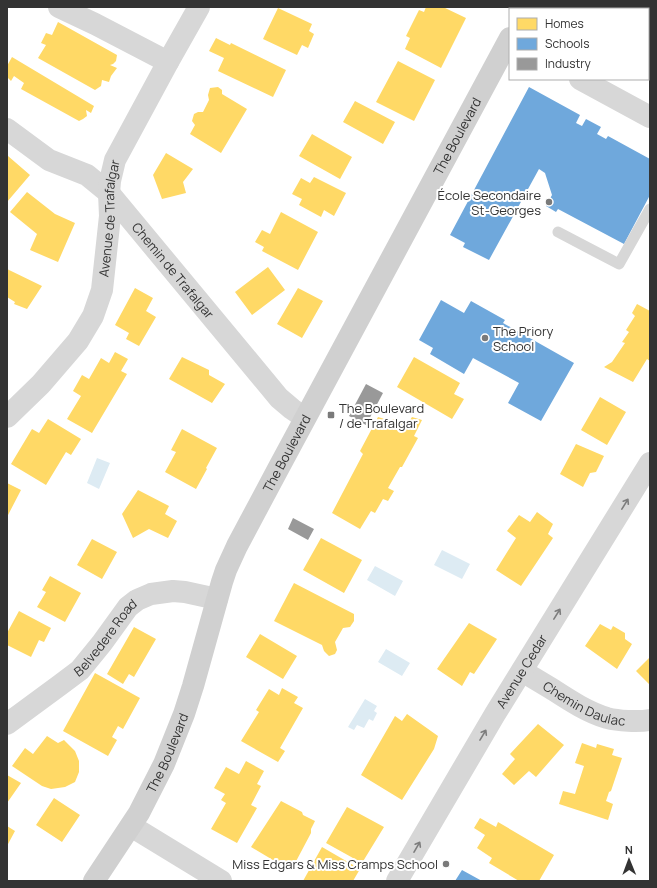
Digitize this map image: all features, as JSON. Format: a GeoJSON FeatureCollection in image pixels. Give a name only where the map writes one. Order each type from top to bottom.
{"type":"FeatureCollection","features":[{"type":"Feature","properties":{"kind":"main road","name":"The Boulevard"},"geometry":{"type":"LineString","coordinates":[[94,881],[143,805],[164,764],[184,714],[226,570],[237,546],[509,41]]}},
{"type":"Feature","properties":{"kind":"street"},"geometry":{"type":"LineString","coordinates":[[59,7],[168,62]]}},
{"type":"Feature","properties":{"kind":"street","name":"Avenue de Trafalgar"},"geometry":{"type":"LineString","coordinates":[[7,417],[40,384],[78,341],[93,316],[102,290],[110,216],[109,193],[111,173],[115,160],[199,7]]}},
{"type":"Feature","properties":{"kind":"street"},"geometry":{"type":"LineString","coordinates":[[582,80],[650,117]]}},
{"type":"Feature","properties":{"kind":"street","name":"Chemin de Trafalgar"},"geometry":{"type":"LineString","coordinates":[[7,129],[49,160],[87,175],[109,193],[279,398],[305,418]]}},
{"type":"Feature","properties":{"kind":"street","name":"Avenue Cedar"},"geometry":{"type":"LineString","coordinates":[[397,881],[495,714],[650,463]]}},
{"type":"Feature","properties":{"kind":"street","name":"Belvedere Road"},"geometry":{"type":"LineString","coordinates":[[7,724],[80,670],[128,607],[137,600],[151,594],[173,591],[217,599]]}},
{"type":"Feature","properties":{"kind":"street","name":"Chemin Daulac"},"geometry":{"type":"LineString","coordinates":[[522,672],[578,706],[603,717],[627,721],[650,720]]}},
{"type":"Feature","properties":{"kind":"street"},"geometry":{"type":"LineString","coordinates":[[130,826],[221,881]]}},
{"type":"Feature","properties":{"kind":"lane"},"geometry":{"type":"LineString","coordinates":[[558,232],[619,264],[650,209]]}},
{"type":"Feature","properties":{"kind":"shaded area"},"geometry":{"type":"Polygon","coordinates":[[[97,458],[110,463],[99,489],[87,483],[97,458]]]}},
{"type":"Feature","properties":{"kind":"shaded area"},"geometry":{"type":"Polygon","coordinates":[[[442,550],[470,564],[462,579],[434,565],[442,550]]]}},
{"type":"Feature","properties":{"kind":"shaded area"},"geometry":{"type":"Polygon","coordinates":[[[375,566],[403,581],[395,596],[367,580],[375,566]]]}},
{"type":"Feature","properties":{"kind":"shaded area"},"geometry":{"type":"Polygon","coordinates":[[[386,649],[410,663],[402,676],[378,662],[386,649]]]}},
{"type":"Feature","properties":{"kind":"shaded area"},"geometry":{"type":"Polygon","coordinates":[[[365,699],[377,706],[374,711],[377,713],[373,721],[369,719],[364,728],[357,725],[354,730],[348,727],[365,699]]]}},
{"type":"Feature","properties":{"kind":"building: Homes"},"geometry":{"type":"Polygon","coordinates":[[[426,7],[443,7],[466,18],[441,68],[405,49],[410,38],[406,36],[419,10],[424,12],[426,7]]]}},
{"type":"Feature","properties":{"kind":"building: Homes"},"geometry":{"type":"Polygon","coordinates":[[[605,7],[607,8],[570,8],[605,7]]]}},
{"type":"Feature","properties":{"kind":"building: Homes"},"geometry":{"type":"Polygon","coordinates":[[[278,8],[312,24],[309,31],[314,34],[308,48],[302,45],[297,55],[263,39],[278,8]]]}},
{"type":"Feature","properties":{"kind":"building: Homes"},"geometry":{"type":"Polygon","coordinates":[[[58,22],[117,55],[116,61],[110,65],[117,68],[111,76],[109,82],[102,80],[101,86],[95,90],[38,58],[46,45],[41,43],[46,33],[52,35],[58,22]]]}},
{"type":"Feature","properties":{"kind":"building: Homes"},"geometry":{"type":"Polygon","coordinates":[[[649,30],[650,30],[649,78],[649,30]]]}},
{"type":"Feature","properties":{"kind":"building: Homes"},"geometry":{"type":"Polygon","coordinates":[[[216,38],[230,45],[231,43],[286,70],[273,97],[218,71],[224,58],[209,51],[216,38]]]}},
{"type":"Feature","properties":{"kind":"building: Homes"},"geometry":{"type":"Polygon","coordinates":[[[12,57],[94,106],[91,113],[86,110],[87,116],[79,121],[21,89],[24,83],[14,76],[11,81],[7,77],[7,66],[12,57]]]}},
{"type":"Feature","properties":{"kind":"building: Homes"},"geometry":{"type":"Polygon","coordinates":[[[398,61],[435,80],[414,121],[376,102],[398,61]]]}},
{"type":"Feature","properties":{"kind":"building: Homes"},"geometry":{"type":"Polygon","coordinates":[[[218,87],[222,90],[222,94],[247,109],[221,153],[190,134],[195,125],[192,121],[194,114],[203,112],[209,100],[208,95],[210,88],[218,87]]]}},
{"type":"Feature","properties":{"kind":"building: Homes"},"geometry":{"type":"Polygon","coordinates":[[[355,101],[395,122],[383,144],[343,122],[355,101]]]}},
{"type":"Feature","properties":{"kind":"building: Homes"},"geometry":{"type":"Polygon","coordinates":[[[312,134],[352,157],[340,179],[299,156],[312,134]]]}},
{"type":"Feature","properties":{"kind":"building: Homes"},"geometry":{"type":"Polygon","coordinates":[[[166,153],[193,169],[183,182],[186,193],[162,199],[153,175],[166,153]]]}},
{"type":"Feature","properties":{"kind":"building: Homes"},"geometry":{"type":"Polygon","coordinates":[[[8,156],[30,175],[7,202],[7,157],[8,156]]]}},
{"type":"Feature","properties":{"kind":"building: Homes"},"geometry":{"type":"Polygon","coordinates":[[[314,177],[346,193],[334,216],[324,210],[321,217],[299,205],[302,199],[292,194],[301,178],[310,183],[314,177]]]}},
{"type":"Feature","properties":{"kind":"building: Homes"},"geometry":{"type":"Polygon","coordinates":[[[27,192],[55,214],[75,223],[58,262],[30,250],[37,234],[10,212],[27,192]]]}},
{"type":"Feature","properties":{"kind":"building: Homes"},"geometry":{"type":"Polygon","coordinates":[[[281,212],[318,232],[298,270],[262,251],[264,247],[255,242],[262,230],[270,234],[281,212]]]}},
{"type":"Feature","properties":{"kind":"building: Homes"},"geometry":{"type":"Polygon","coordinates":[[[268,267],[285,290],[252,315],[235,292],[268,267]]]}},
{"type":"Feature","properties":{"kind":"building: Homes"},"geometry":{"type":"Polygon","coordinates":[[[7,269],[42,286],[27,309],[14,304],[15,302],[7,297],[7,269]]]}},
{"type":"Feature","properties":{"kind":"building: Homes"},"geometry":{"type":"Polygon","coordinates":[[[135,288],[153,298],[146,311],[156,317],[139,346],[126,339],[129,333],[115,325],[135,288]]]}},
{"type":"Feature","properties":{"kind":"building: Homes"},"geometry":{"type":"Polygon","coordinates":[[[298,288],[323,301],[302,338],[277,324],[298,288]]]}},
{"type":"Feature","properties":{"kind":"building: Homes"},"geometry":{"type":"Polygon","coordinates":[[[637,304],[650,311],[650,361],[647,359],[633,382],[604,367],[612,362],[625,343],[622,342],[629,332],[626,330],[635,316],[632,313],[637,304]]]}},
{"type":"Feature","properties":{"kind":"building: Homes"},"geometry":{"type":"Polygon","coordinates":[[[115,352],[128,359],[121,371],[127,374],[92,433],[67,419],[81,396],[73,391],[82,375],[89,379],[101,358],[109,363],[115,352]]]}},
{"type":"Feature","properties":{"kind":"building: Homes"},"geometry":{"type":"Polygon","coordinates":[[[182,357],[209,370],[209,375],[225,384],[212,403],[169,379],[182,357]]]}},
{"type":"Feature","properties":{"kind":"building: Homes"},"geometry":{"type":"Polygon","coordinates":[[[414,357],[460,383],[454,394],[464,399],[452,419],[397,387],[414,357]]]}},
{"type":"Feature","properties":{"kind":"building: Homes"},"geometry":{"type":"Polygon","coordinates":[[[600,397],[626,412],[607,445],[581,430],[600,397]]]}},
{"type":"Feature","properties":{"kind":"building: Homes"},"geometry":{"type":"Polygon","coordinates":[[[378,417],[391,421],[393,419],[406,426],[412,417],[422,420],[414,436],[418,438],[402,467],[400,467],[388,488],[394,491],[388,501],[383,499],[375,513],[371,511],[360,529],[332,513],[363,454],[360,451],[378,417]]]}},
{"type":"Feature","properties":{"kind":"building: Homes"},"geometry":{"type":"Polygon","coordinates":[[[48,419],[81,439],[71,455],[66,452],[46,485],[11,464],[32,429],[39,433],[48,419]]]}},
{"type":"Feature","properties":{"kind":"building: Homes"},"geometry":{"type":"Polygon","coordinates":[[[182,429],[217,448],[196,489],[165,472],[176,452],[171,450],[182,429]]]}},
{"type":"Feature","properties":{"kind":"building: Homes"},"geometry":{"type":"Polygon","coordinates":[[[576,444],[604,456],[596,472],[590,473],[583,487],[560,474],[576,444]]]}},
{"type":"Feature","properties":{"kind":"building: Homes"},"geometry":{"type":"Polygon","coordinates":[[[7,483],[21,490],[7,517],[7,483]]]}},
{"type":"Feature","properties":{"kind":"building: Homes"},"geometry":{"type":"Polygon","coordinates":[[[138,490],[169,506],[165,514],[177,521],[168,538],[149,529],[133,538],[122,514],[138,490]]]}},
{"type":"Feature","properties":{"kind":"building: Homes"},"geometry":{"type":"Polygon","coordinates":[[[537,512],[553,524],[548,534],[553,538],[521,586],[496,570],[516,538],[507,531],[519,515],[530,522],[537,512]]]}},
{"type":"Feature","properties":{"kind":"building: Homes"},"geometry":{"type":"Polygon","coordinates":[[[321,538],[362,560],[344,593],[303,570],[321,538]]]}},
{"type":"Feature","properties":{"kind":"building: Homes"},"geometry":{"type":"Polygon","coordinates":[[[92,539],[117,552],[102,579],[77,565],[92,539]]]}},
{"type":"Feature","properties":{"kind":"building: Homes"},"geometry":{"type":"Polygon","coordinates":[[[50,576],[81,593],[65,622],[37,607],[46,592],[42,590],[50,576]]]}},
{"type":"Feature","properties":{"kind":"building: Homes"},"geometry":{"type":"Polygon","coordinates":[[[294,583],[354,614],[354,621],[350,627],[343,628],[335,642],[337,650],[335,654],[329,656],[324,651],[322,645],[274,621],[294,583]]]}},
{"type":"Feature","properties":{"kind":"building: Homes"},"geometry":{"type":"Polygon","coordinates":[[[19,611],[51,628],[44,642],[39,640],[31,657],[7,645],[7,633],[19,611]]]}},
{"type":"Feature","properties":{"kind":"building: Homes"},"geometry":{"type":"Polygon","coordinates":[[[469,623],[497,639],[474,674],[470,672],[462,686],[437,669],[469,623]]]}},
{"type":"Feature","properties":{"kind":"building: Homes"},"geometry":{"type":"Polygon","coordinates":[[[600,624],[611,630],[613,626],[625,633],[625,639],[632,644],[617,669],[585,646],[600,624]]]}},
{"type":"Feature","properties":{"kind":"building: Homes"},"geometry":{"type":"Polygon","coordinates":[[[134,627],[156,639],[134,677],[129,674],[123,684],[107,674],[134,627]]]}},
{"type":"Feature","properties":{"kind":"building: Homes"},"geometry":{"type":"Polygon","coordinates":[[[260,634],[297,656],[283,679],[246,657],[260,634]]]}},
{"type":"Feature","properties":{"kind":"building: Homes"},"geometry":{"type":"Polygon","coordinates":[[[650,657],[650,685],[636,671],[650,657]]]}},
{"type":"Feature","properties":{"kind":"building: Homes"},"geometry":{"type":"Polygon","coordinates":[[[95,673],[140,698],[123,729],[118,726],[112,737],[117,740],[108,756],[63,731],[95,673]]]}},
{"type":"Feature","properties":{"kind":"building: Homes"},"geometry":{"type":"Polygon","coordinates":[[[282,688],[298,697],[294,703],[303,708],[280,748],[285,751],[278,762],[241,741],[259,712],[256,710],[269,689],[279,695],[282,688]]]}},
{"type":"Feature","properties":{"kind":"building: Homes"},"geometry":{"type":"Polygon","coordinates":[[[407,714],[438,736],[434,749],[402,800],[361,775],[395,716],[402,721],[407,714]]]}},
{"type":"Feature","properties":{"kind":"building: Homes"},"geometry":{"type":"Polygon","coordinates":[[[538,724],[564,745],[536,777],[529,771],[514,785],[502,774],[515,759],[510,754],[538,724]]]}},
{"type":"Feature","properties":{"kind":"building: Homes"},"geometry":{"type":"Polygon","coordinates":[[[47,736],[58,743],[64,740],[75,751],[79,761],[79,772],[75,782],[65,787],[51,789],[42,786],[12,766],[25,748],[33,754],[47,736]]]}},
{"type":"Feature","properties":{"kind":"building: Homes"},"geometry":{"type":"Polygon","coordinates":[[[582,743],[596,748],[597,744],[614,749],[612,755],[622,758],[606,801],[613,804],[608,820],[559,804],[563,791],[575,794],[584,766],[575,763],[582,743]]]}},
{"type":"Feature","properties":{"kind":"building: Homes"},"geometry":{"type":"Polygon","coordinates":[[[246,761],[264,771],[257,784],[261,786],[251,805],[257,808],[237,843],[211,829],[226,803],[221,800],[225,794],[214,788],[226,767],[239,774],[246,761]]]}},
{"type":"Feature","properties":{"kind":"building: Homes"},"geometry":{"type":"Polygon","coordinates":[[[7,775],[21,783],[7,803],[7,775]]]}},
{"type":"Feature","properties":{"kind":"building: Homes"},"geometry":{"type":"Polygon","coordinates":[[[54,798],[80,815],[62,842],[36,825],[54,798]]]}},
{"type":"Feature","properties":{"kind":"building: Homes"},"geometry":{"type":"Polygon","coordinates":[[[281,801],[315,821],[311,829],[311,833],[293,867],[288,869],[251,847],[281,801]]]}},
{"type":"Feature","properties":{"kind":"building: Homes"},"geometry":{"type":"Polygon","coordinates":[[[347,807],[384,827],[362,863],[326,843],[347,807]]]}},
{"type":"Feature","properties":{"kind":"building: Homes"},"geometry":{"type":"Polygon","coordinates":[[[480,818],[496,827],[498,822],[554,855],[539,881],[519,881],[489,863],[492,858],[477,848],[485,835],[474,828],[480,818]]]}},
{"type":"Feature","properties":{"kind":"building: Homes"},"geometry":{"type":"Polygon","coordinates":[[[7,826],[15,831],[7,846],[7,826]]]}},
{"type":"Feature","properties":{"kind":"building: Homes"},"geometry":{"type":"Polygon","coordinates":[[[322,847],[360,869],[353,881],[303,881],[322,847]]]}},
{"type":"Feature","properties":{"kind":"building: Schools"},"geometry":{"type":"Polygon","coordinates":[[[529,87],[580,115],[576,123],[582,126],[586,119],[601,127],[597,134],[606,139],[608,136],[650,159],[650,195],[624,244],[558,209],[556,212],[546,206],[552,195],[545,173],[539,169],[489,260],[463,247],[465,243],[450,235],[529,87]]]}},
{"type":"Feature","properties":{"kind":"building: Schools"},"geometry":{"type":"Polygon","coordinates":[[[441,300],[464,313],[471,301],[505,320],[503,323],[574,363],[541,421],[508,403],[519,383],[473,358],[464,374],[430,354],[433,348],[419,340],[441,300]]]}},
{"type":"Feature","properties":{"kind":"building: Schools"},"geometry":{"type":"Polygon","coordinates":[[[462,870],[482,881],[455,881],[462,870]]]}},
{"type":"Feature","properties":{"kind":"building: Industry"},"geometry":{"type":"Polygon","coordinates":[[[366,384],[383,393],[366,425],[349,416],[366,384]]]}},
{"type":"Feature","properties":{"kind":"building: Industry"},"geometry":{"type":"Polygon","coordinates":[[[293,518],[314,529],[308,540],[288,529],[293,518]]]}},
{"type":"Feature","properties":{"kind":"place","name":"École Secondaire St-Georges"},"geometry":{"type":"Point","coordinates":[549,202]}},
{"type":"Feature","properties":{"kind":"place","name":"The Priory School"},"geometry":{"type":"Point","coordinates":[485,338]}},
{"type":"Feature","properties":{"kind":"place","name":"The Boulevard / de Trafalgar"},"geometry":{"type":"Point","coordinates":[331,415]}},
{"type":"Feature","properties":{"kind":"place","name":"Miss Edgars & Miss Cramps School"},"geometry":{"type":"Point","coordinates":[446,864]}}]}
